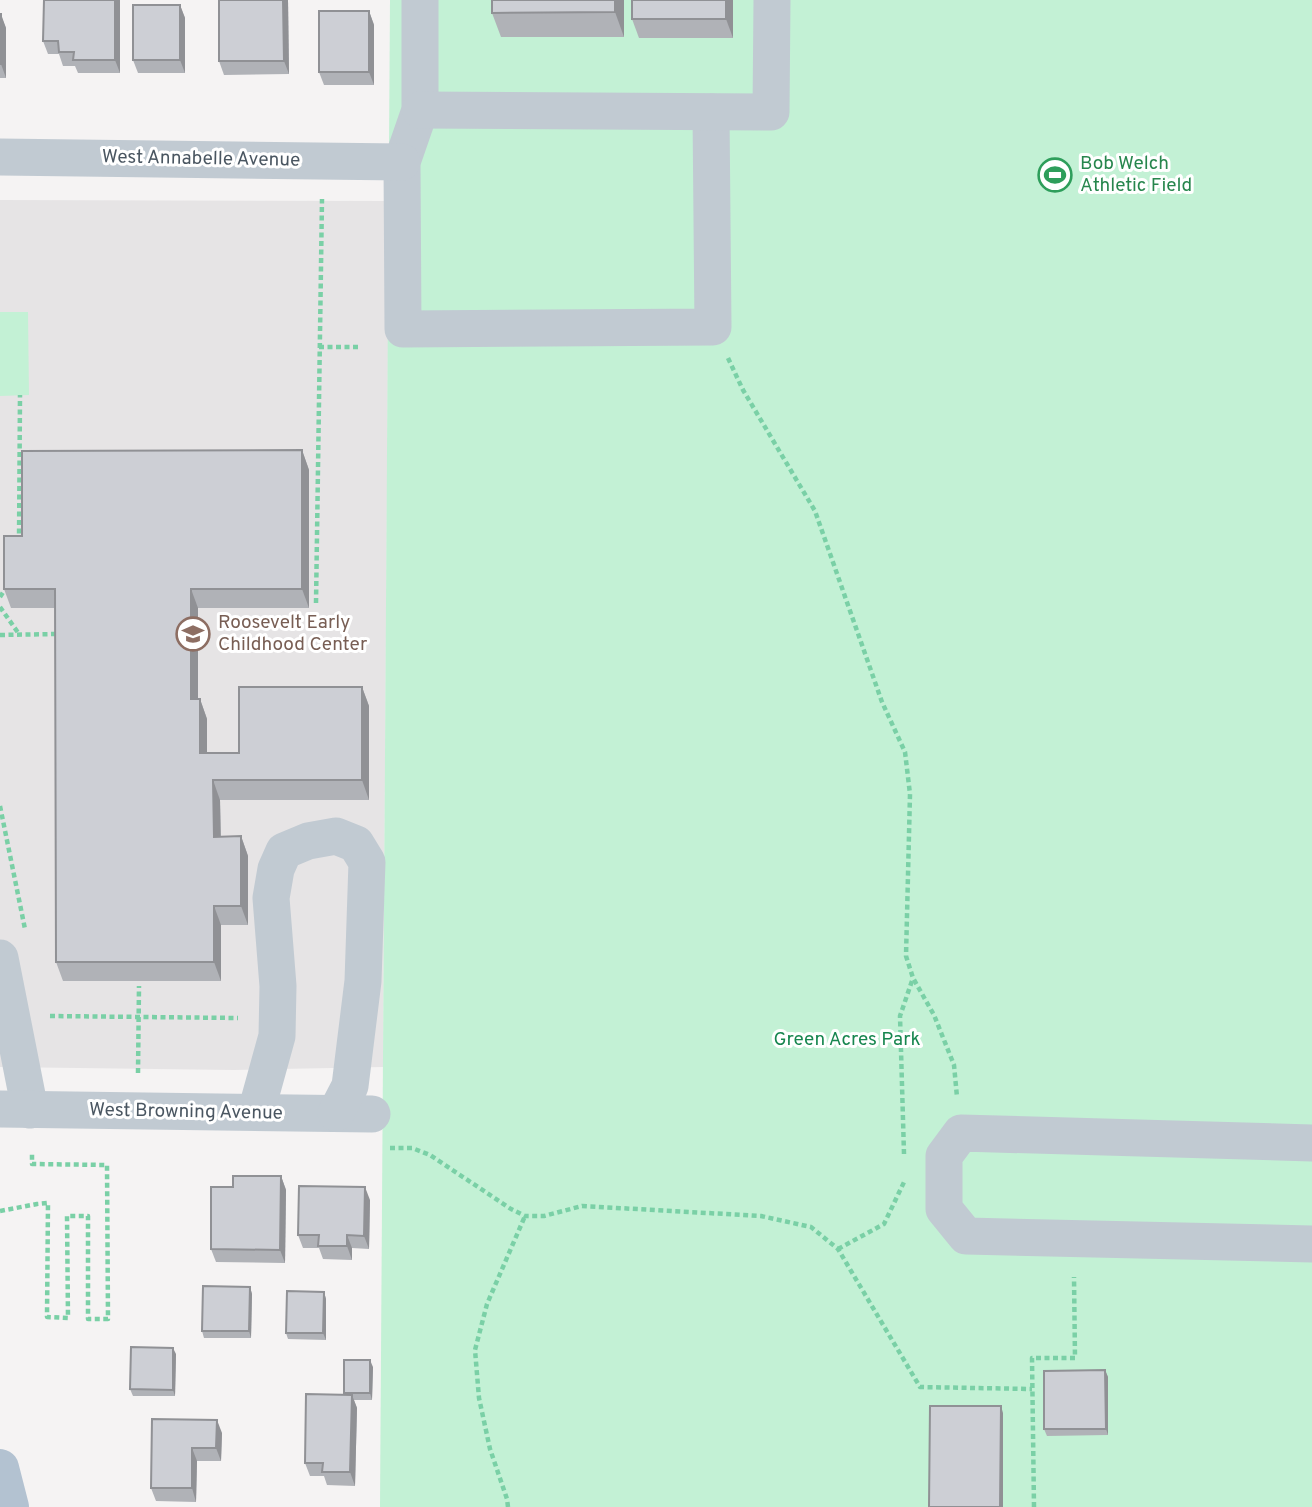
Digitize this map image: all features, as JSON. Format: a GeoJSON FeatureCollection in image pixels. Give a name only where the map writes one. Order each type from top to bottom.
{"type":"FeatureCollection","features":[{"type":"Feature","properties":{"kind":"main road"},"geometry":{"type":"LineString","coordinates":[[0,1468],[10,1507]]}},
{"type":"Feature","properties":{"kind":"street"},"geometry":{"type":"LineString","coordinates":[[420,0],[420,110],[402,162],[403,329],[713,327],[711,112]]}},
{"type":"Feature","properties":{"kind":"street"},"geometry":{"type":"LineString","coordinates":[[420,110],[771,112],[772,0]]}},
{"type":"Feature","properties":{"kind":"street","name":"West Annabelle Avenue"},"geometry":{"type":"LineString","coordinates":[[0,157],[402,162]]}},
{"type":"Feature","properties":{"kind":"street"},"geometry":{"type":"LineString","coordinates":[[256,1112],[277,1036],[278,986],[271,898],[276,869],[284,851],[308,841],[336,836],[356,844],[367,862],[362,994],[350,1087],[336,1113]]}},
{"type":"Feature","properties":{"kind":"street"},"geometry":{"type":"LineString","coordinates":[[13,948],[15,1109]]}},
{"type":"Feature","properties":{"kind":"street","name":"West Browning Avenue"},"geometry":{"type":"LineString","coordinates":[[15,1109],[372,1114]]}},
{"type":"Feature","properties":{"kind":"street"},"geometry":{"type":"LineString","coordinates":[[1312,1143],[961,1133],[944,1156],[944,1209],[966,1236],[1312,1244]]}},
{"type":"Feature","properties":{"kind":"path"},"geometry":{"type":"LineString","coordinates":[[316,603],[322,199]]}},
{"type":"Feature","properties":{"kind":"path"},"geometry":{"type":"LineString","coordinates":[[713,327],[743,390],[815,511],[882,702],[905,752],[910,794],[906,956],[913,978],[934,1015],[954,1065],[961,1133]]}},
{"type":"Feature","properties":{"kind":"path"},"geometry":{"type":"LineString","coordinates":[[319,347],[360,347]]}},
{"type":"Feature","properties":{"kind":"path"},"geometry":{"type":"LineString","coordinates":[[19,548],[20,396]]}},
{"type":"Feature","properties":{"kind":"path"},"geometry":{"type":"LineString","coordinates":[[0,597],[6,590],[6,580]]}},
{"type":"Feature","properties":{"kind":"path"},"geometry":{"type":"LineString","coordinates":[[0,607],[19,635]]}},
{"type":"Feature","properties":{"kind":"path"},"geometry":{"type":"LineString","coordinates":[[57,621],[57,643]]}},
{"type":"Feature","properties":{"kind":"path"},"geometry":{"type":"LineString","coordinates":[[0,635],[57,634]]}},
{"type":"Feature","properties":{"kind":"path"},"geometry":{"type":"LineString","coordinates":[[0,806],[13,948]]}},
{"type":"Feature","properties":{"kind":"path"},"geometry":{"type":"LineString","coordinates":[[904,1154],[900,1016],[913,978]]}},
{"type":"Feature","properties":{"kind":"path"},"geometry":{"type":"LineString","coordinates":[[138,1077],[139,986]]}},
{"type":"Feature","properties":{"kind":"path"},"geometry":{"type":"LineString","coordinates":[[42,1016],[238,1018]]}},
{"type":"Feature","properties":{"kind":"path"},"geometry":{"type":"LineString","coordinates":[[388,1148],[412,1148],[430,1155],[525,1216],[544,1216],[582,1206],[761,1216],[810,1227],[838,1249],[919,1387],[1032,1390]]}},
{"type":"Feature","properties":{"kind":"path"},"geometry":{"type":"LineString","coordinates":[[0,1210],[48,1203],[47,1317],[68,1318],[67,1216],[89,1216],[88,1319],[108,1319],[107,1165],[32,1164],[32,1152]]}},
{"type":"Feature","properties":{"kind":"path"},"geometry":{"type":"LineString","coordinates":[[838,1249],[884,1224],[905,1181],[904,1168]]}},
{"type":"Feature","properties":{"kind":"path"},"geometry":{"type":"LineString","coordinates":[[508,1507],[490,1449],[482,1411],[475,1350],[488,1304],[525,1216]]}},
{"type":"Feature","properties":{"kind":"path"},"geometry":{"type":"LineString","coordinates":[[1034,1507],[1032,1358],[1075,1358],[1074,1237]]}},
{"type":"Feature","properties":{"kind":"shaded area","name":"Roosevelt Early Childhood Center"},"geometry":{"type":"Polygon","coordinates":[[[0,200],[389,201],[383,1067],[234,1070],[0,1067],[0,200]]]}},
{"type":"Feature","properties":{"kind":"green space","name":"Green Acres Park"},"geometry":{"type":"Polygon","coordinates":[[[390,0],[1312,0],[1312,1507],[380,1507],[390,0]]]}},
{"type":"Feature","properties":{"kind":"green space"},"geometry":{"type":"Polygon","coordinates":[[[0,312],[28,312],[29,395],[0,396],[0,312]]]}},
{"type":"Feature","properties":{"kind":"building"},"geometry":{"type":"Polygon","coordinates":[[[44,0],[115,0],[115,60],[73,60],[74,52],[59,52],[58,41],[43,41],[44,0]]]}},
{"type":"Feature","properties":{"kind":"building"},"geometry":{"type":"Polygon","coordinates":[[[219,0],[283,0],[284,61],[219,61],[219,0]]]}},
{"type":"Feature","properties":{"kind":"building"},"geometry":{"type":"Polygon","coordinates":[[[492,0],[615,0],[615,12],[492,13],[492,0]]]}},
{"type":"Feature","properties":{"kind":"building"},"geometry":{"type":"Polygon","coordinates":[[[632,0],[726,0],[726,19],[632,19],[632,0]]]}},
{"type":"Feature","properties":{"kind":"building"},"geometry":{"type":"Polygon","coordinates":[[[133,5],[180,5],[180,60],[133,60],[133,5]]]}},
{"type":"Feature","properties":{"kind":"building"},"geometry":{"type":"Polygon","coordinates":[[[319,11],[369,11],[369,72],[319,72],[319,11]]]}},
{"type":"Feature","properties":{"kind":"building"},"geometry":{"type":"Polygon","coordinates":[[[1,14],[1,64],[0,64],[1,14]]]}},
{"type":"Feature","properties":{"kind":"building"},"geometry":{"type":"Polygon","coordinates":[[[302,450],[302,589],[191,589],[191,699],[200,699],[200,753],[239,753],[239,687],[362,687],[362,780],[213,780],[214,837],[241,836],[241,906],[214,906],[214,962],[56,962],[55,589],[4,589],[4,536],[22,536],[22,451],[302,450]]]}},
{"type":"Feature","properties":{"kind":"building"},"geometry":{"type":"Polygon","coordinates":[[[233,1176],[281,1176],[280,1250],[211,1249],[211,1187],[233,1187],[233,1176]]]}},
{"type":"Feature","properties":{"kind":"building"},"geometry":{"type":"Polygon","coordinates":[[[299,1186],[365,1187],[364,1236],[347,1235],[347,1246],[318,1246],[319,1235],[298,1235],[299,1186]]]}},
{"type":"Feature","properties":{"kind":"building"},"geometry":{"type":"Polygon","coordinates":[[[203,1286],[250,1287],[249,1331],[202,1331],[203,1286]]]}},
{"type":"Feature","properties":{"kind":"building"},"geometry":{"type":"Polygon","coordinates":[[[287,1291],[324,1292],[323,1333],[286,1333],[287,1291]]]}},
{"type":"Feature","properties":{"kind":"building"},"geometry":{"type":"Polygon","coordinates":[[[131,1347],[173,1348],[173,1390],[130,1389],[131,1347]]]}},
{"type":"Feature","properties":{"kind":"building"},"geometry":{"type":"Polygon","coordinates":[[[344,1360],[370,1360],[370,1393],[344,1393],[344,1360]]]}},
{"type":"Feature","properties":{"kind":"building"},"geometry":{"type":"Polygon","coordinates":[[[1105,1370],[1106,1429],[1044,1429],[1044,1371],[1105,1370]]]}},
{"type":"Feature","properties":{"kind":"building"},"geometry":{"type":"Polygon","coordinates":[[[306,1394],[352,1395],[350,1472],[322,1472],[323,1463],[305,1463],[306,1394]]]}},
{"type":"Feature","properties":{"kind":"building"},"geometry":{"type":"Polygon","coordinates":[[[930,1406],[1001,1406],[1000,1507],[929,1507],[930,1406]]]}},
{"type":"Feature","properties":{"kind":"building"},"geometry":{"type":"Polygon","coordinates":[[[152,1419],[217,1420],[216,1448],[192,1448],[192,1488],[151,1488],[152,1419]]]}},
{"type":"Feature","properties":{"kind":"place","name":"Bob Welch Athletic Field"},"geometry":{"type":"Point","coordinates":[1055,175]}},
{"type":"Feature","properties":{"kind":"place","name":"Roosevelt Early Childhood Center"},"geometry":{"type":"Point","coordinates":[193,634]}}]}
